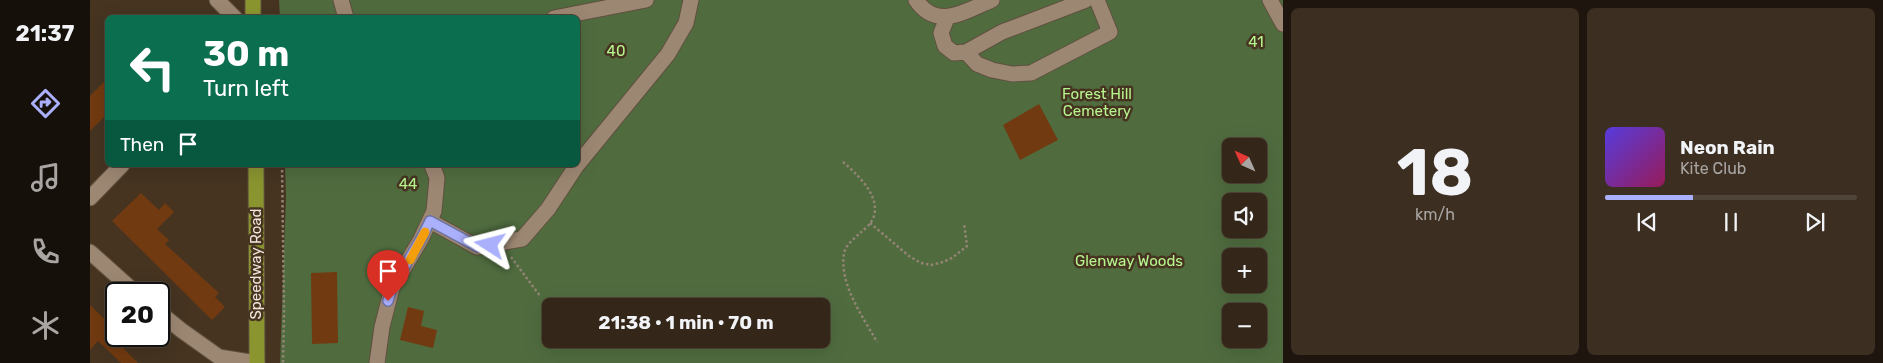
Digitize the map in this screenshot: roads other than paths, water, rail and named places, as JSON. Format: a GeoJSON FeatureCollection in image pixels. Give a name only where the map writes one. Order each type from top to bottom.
{"type":"FeatureCollection","features":[{"type":"Feature","properties":{"kind":"main road"},"geometry":{"type":"LineString","coordinates":[[253,0],[253,15]]}},
{"type":"Feature","properties":{"kind":"main road","name":"Speedway Road"},"geometry":{"type":"LineString","coordinates":[[256,167],[257,363]]}},
{"type":"Feature","properties":{"kind":"street"},"geometry":{"type":"LineString","coordinates":[[217,0],[232,15]]}},
{"type":"Feature","properties":{"kind":"street"},"geometry":{"type":"LineString","coordinates":[[341,0],[345,15]]}},
{"type":"Feature","properties":{"kind":"street"},"geometry":{"type":"LineString","coordinates":[[569,15],[646,0]]}},
{"type":"Feature","properties":{"kind":"street"},"geometry":{"type":"LineString","coordinates":[[580,161],[668,54],[686,23],[690,0]]}},
{"type":"Feature","properties":{"kind":"street"},"geometry":{"type":"LineString","coordinates":[[916,0],[928,13],[946,18],[992,0]]}},
{"type":"Feature","properties":{"kind":"street"},"geometry":{"type":"LineString","coordinates":[[946,18],[941,33],[945,46],[954,53],[966,52],[1002,32],[1086,0]]}},
{"type":"Feature","properties":{"kind":"street"},"geometry":{"type":"LineString","coordinates":[[966,52],[978,64],[992,70],[1012,74],[1031,73],[1110,32],[1097,0]]}},
{"type":"Feature","properties":{"kind":"street"},"geometry":{"type":"LineString","coordinates":[[1270,0],[1283,24]]}},
{"type":"Feature","properties":{"kind":"street"},"geometry":{"type":"LineString","coordinates":[[90,198],[120,167]]}},
{"type":"Feature","properties":{"kind":"street"},"geometry":{"type":"LineString","coordinates":[[377,363],[382,327],[392,288],[408,262],[434,211],[437,178],[433,167]]}},
{"type":"Feature","properties":{"kind":"street"},"geometry":{"type":"LineString","coordinates":[[430,221],[478,247],[522,239],[548,209],[576,167]]}},
{"type":"Feature","properties":{"kind":"street"},"geometry":{"type":"LineString","coordinates":[[90,252],[124,282]]}},
{"type":"Feature","properties":{"kind":"street"},"geometry":{"type":"LineString","coordinates":[[170,321],[219,357],[257,363]]}},
{"type":"Feature","properties":{"kind":"park label","name":"41"},"geometry":{"type":"Point","coordinates":[1256,42]}},
{"type":"Feature","properties":{"kind":"park label","name":"40"},"geometry":{"type":"Point","coordinates":[616,51]}},
{"type":"Feature","properties":{"kind":"park label","name":"Forest Hill Cemetery"},"geometry":{"type":"Point","coordinates":[1097,102]}},
{"type":"Feature","properties":{"kind":"park label","name":"44"},"geometry":{"type":"Point","coordinates":[408,184]}},
{"type":"Feature","properties":{"kind":"park label","name":"Glenway Woods"},"geometry":{"type":"Point","coordinates":[1129,261]}}]}
